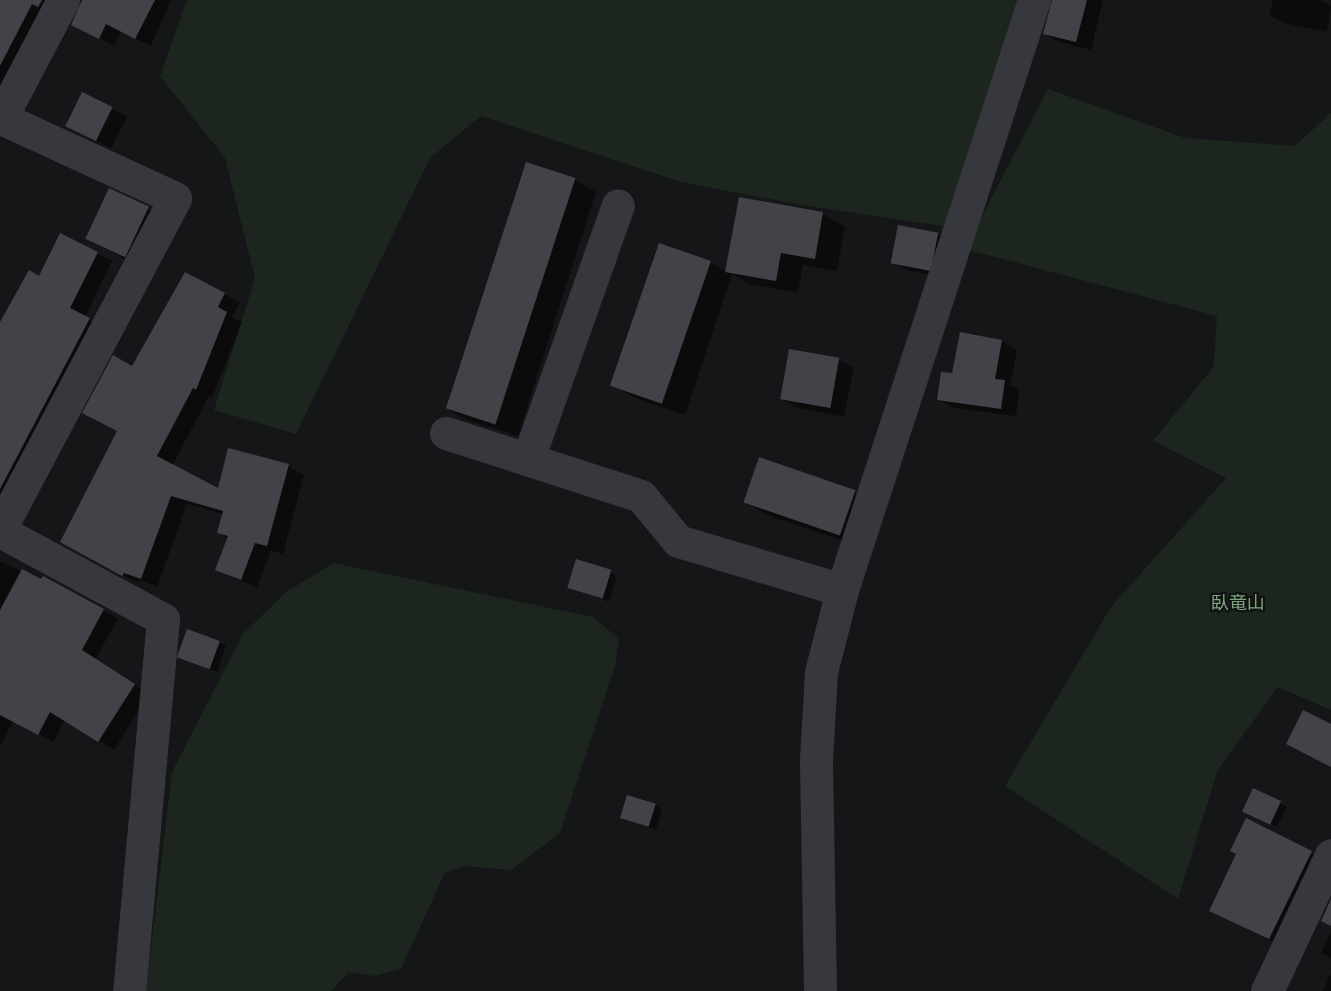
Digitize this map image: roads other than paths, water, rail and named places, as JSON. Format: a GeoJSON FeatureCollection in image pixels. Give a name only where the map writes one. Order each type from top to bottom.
{"type":"FeatureCollection","features":[{"type":"Feature","properties":{"kind":"street"},"geometry":{"type":"LineString","coordinates":[[63,0],[0,118],[175,198],[2,534],[163,619],[129,991]]}},
{"type":"Feature","properties":{"kind":"street"},"geometry":{"type":"LineString","coordinates":[[820,991],[816,759],[821,672],[842,590],[1034,0]]}},
{"type":"Feature","properties":{"kind":"street"},"geometry":{"type":"LineString","coordinates":[[528,459],[618,205]]}},
{"type":"Feature","properties":{"kind":"street"},"geometry":{"type":"LineString","coordinates":[[446,433],[641,496],[678,541],[842,590]]}},
{"type":"Feature","properties":{"kind":"street"},"geometry":{"type":"LineString","coordinates":[[1267,991],[1331,855]]}},
{"type":"Feature","properties":{"kind":"park label","name":"臥竜山"},"geometry":{"type":"Point","coordinates":[1238,603]}}]}
